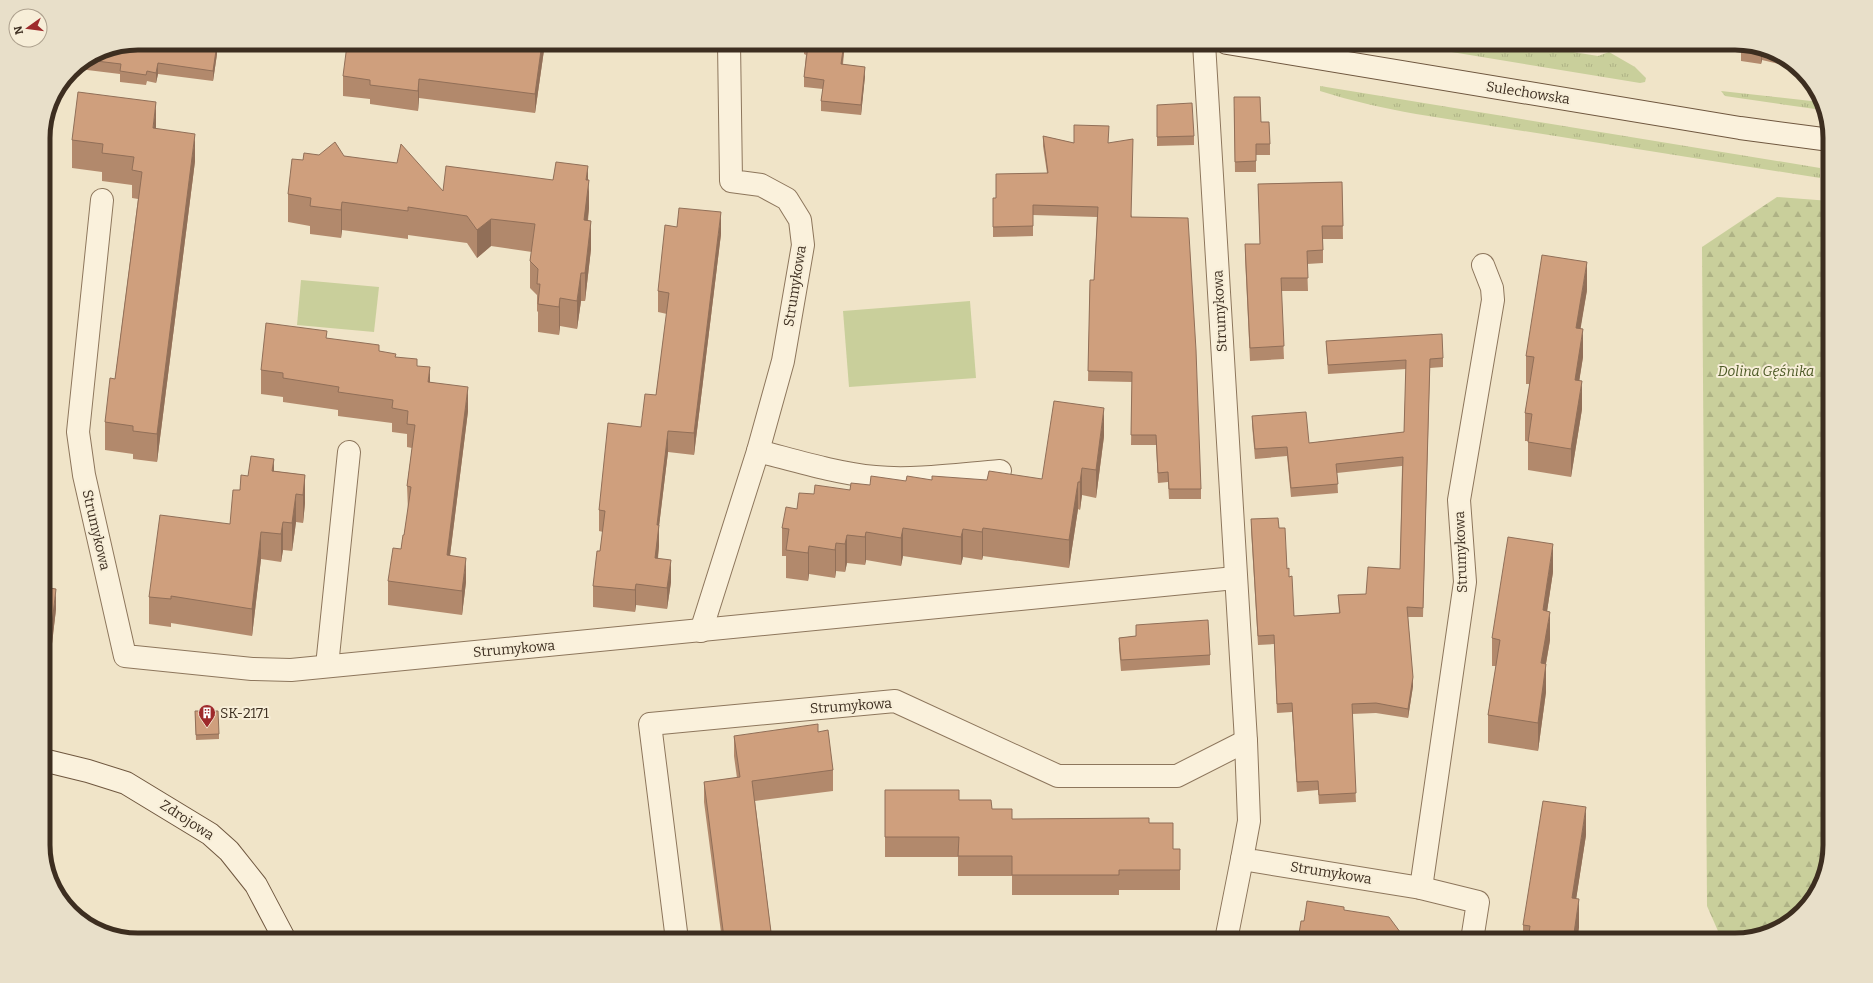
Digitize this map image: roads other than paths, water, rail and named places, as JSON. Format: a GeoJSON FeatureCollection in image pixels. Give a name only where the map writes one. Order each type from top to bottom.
{"type":"FeatureCollection","features":[{"type":"Feature","properties":{"kind":"street","name":"Strumykowa"},"geometry":{"type":"LineString","coordinates":[[701,631],[758,451],[783,361],[803,245],[800,220],[787,198],[761,185],[732,181],[729,50]]}},
{"type":"Feature","properties":{"kind":"street","name":"Strumykowa"},"geometry":{"type":"LineString","coordinates":[[1204,50],[1246,741],[1248,821],[1227,933]]}},
{"type":"Feature","properties":{"kind":"street","name":"Sulechowska"},"geometry":{"type":"LineString","coordinates":[[1269,50],[1740,128],[1823,139]]}},
{"type":"Feature","properties":{"kind":"street","name":"Strumykowa"},"geometry":{"type":"LineString","coordinates":[[102,200],[78,432],[84,475],[125,656],[252,669],[291,670],[1235,578]]}},
{"type":"Feature","properties":{"kind":"street","name":"Strumykowa"},"geometry":{"type":"LineString","coordinates":[[1421,888],[1465,582],[1459,500],[1493,300],[1492,288],[1483,265]]}},
{"type":"Feature","properties":{"kind":"street"},"geometry":{"type":"LineString","coordinates":[[758,451],[844,473],[876,478],[925,477],[1000,470]]}},
{"type":"Feature","properties":{"kind":"street"},"geometry":{"type":"LineString","coordinates":[[328,666],[349,452]]}},
{"type":"Feature","properties":{"kind":"street","name":"Strumykowa"},"geometry":{"type":"LineString","coordinates":[[676,933],[650,724],[895,701],[1058,776],[1176,776],[1246,741]]}},
{"type":"Feature","properties":{"kind":"street","name":"Zdrojowa"},"geometry":{"type":"LineString","coordinates":[[50,762],[88,771],[126,783],[210,834],[229,851],[256,885],[281,933]]}},
{"type":"Feature","properties":{"kind":"street","name":"Strumykowa"},"geometry":{"type":"LineString","coordinates":[[1242,859],[1421,888],[1478,902],[1473,933]]}},
{"type":"Feature","properties":{"kind":"place","name":"SK-2171"},"geometry":{"type":"Point","coordinates":[207,728]}},
{"type":"Feature","properties":{"kind":"park label","name":"Dolina Gęśnika"},"geometry":{"type":"Point","coordinates":[1766,371]}}]}
